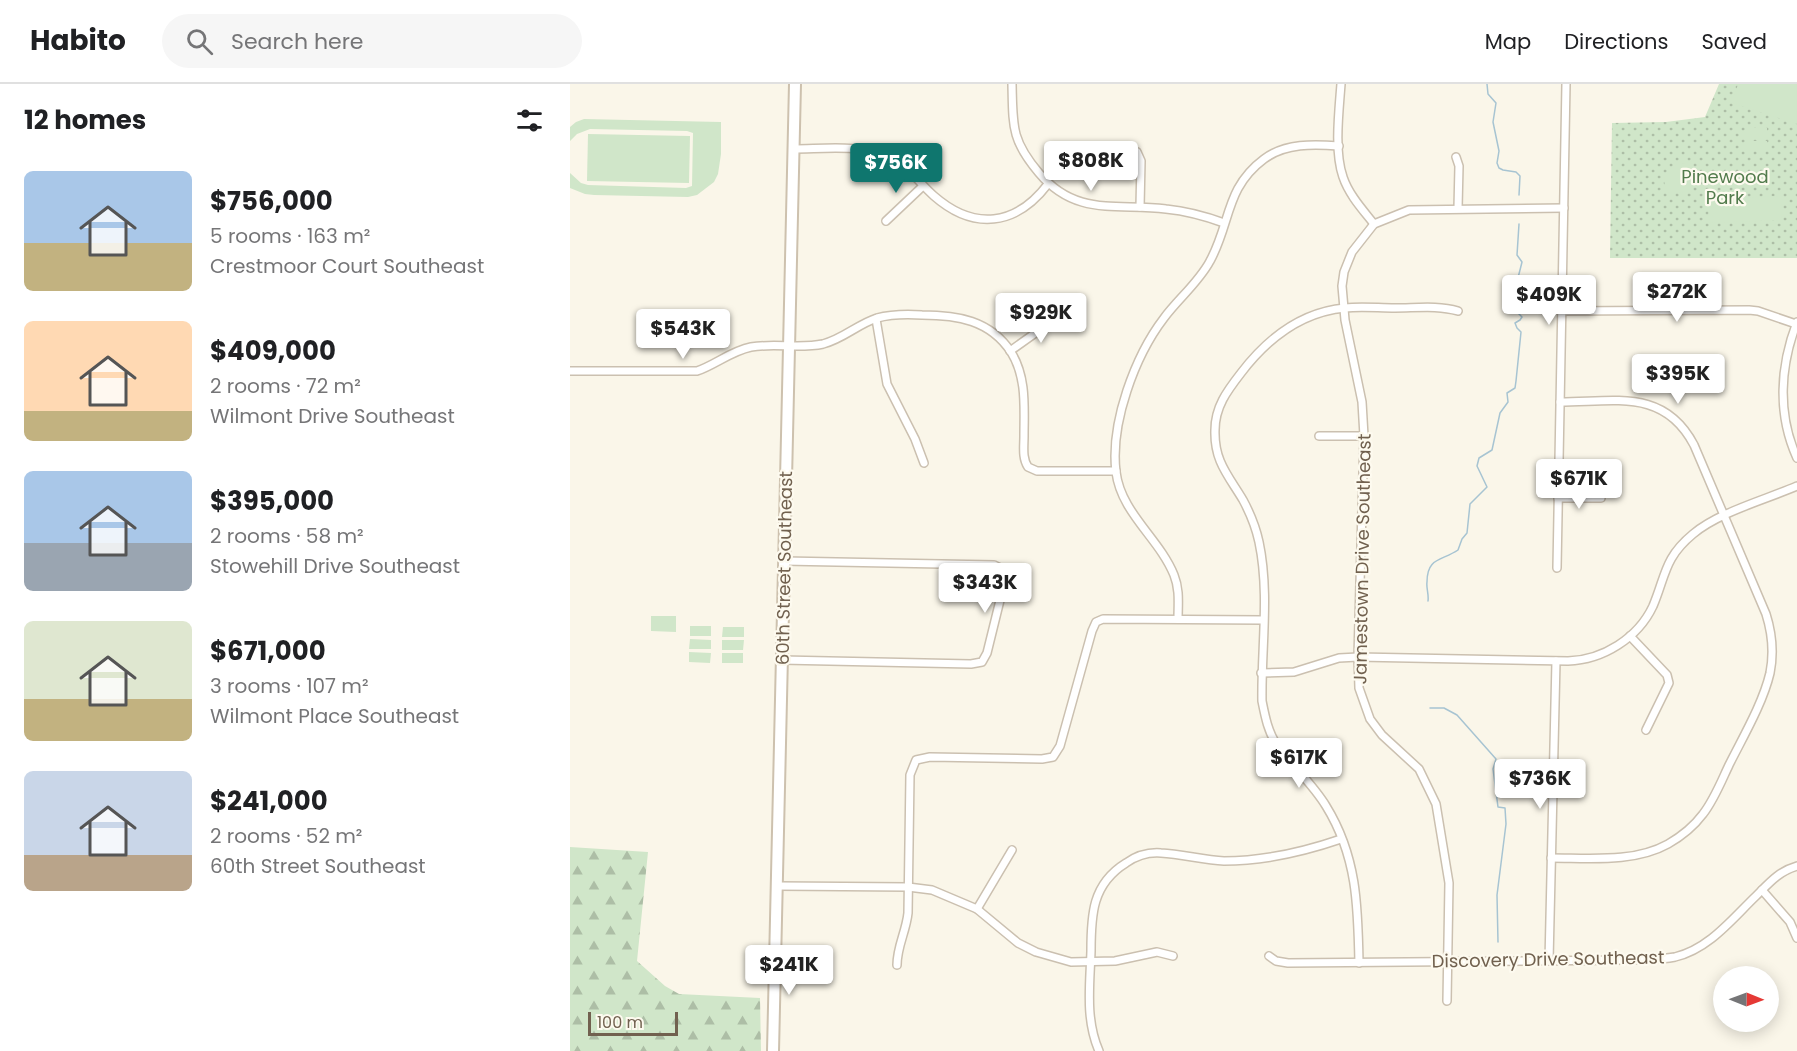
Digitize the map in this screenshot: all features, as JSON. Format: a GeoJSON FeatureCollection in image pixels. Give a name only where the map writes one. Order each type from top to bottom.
{"type":"FeatureCollection","features":[{"type":"Feature","properties":{"kind":"main road","name":"60th Street Southeast"},"geometry":{"type":"LineString","coordinates":[[773,1051],[795,84]]}},
{"type":"Feature","properties":{"kind":"street"},"geometry":{"type":"LineString","coordinates":[[1012,84],[1013,122],[1017,141],[1024,155],[1048,184],[1061,194],[1081,203],[1100,206],[1167,208],[1199,214],[1224,223]]}},
{"type":"Feature","properties":{"kind":"street"},"geometry":{"type":"LineString","coordinates":[[1341,84],[1339,146],[1343,177],[1352,194],[1374,224],[1409,210],[1564,208]]}},
{"type":"Feature","properties":{"kind":"street"},"geometry":{"type":"LineString","coordinates":[[1557,568],[1566,84]]}},
{"type":"Feature","properties":{"kind":"street"},"geometry":{"type":"LineString","coordinates":[[1178,619],[1179,593],[1174,576],[1163,555],[1126,502],[1116,471],[1117,442],[1129,383],[1139,358],[1164,319],[1209,263],[1237,188],[1245,177],[1266,157],[1286,148],[1339,146]]}},
{"type":"Feature","properties":{"kind":"street"},"geometry":{"type":"LineString","coordinates":[[793,149],[881,153],[903,164],[923,186],[958,213],[981,219],[1006,217],[1025,208],[1038,198],[1048,184]]}},
{"type":"Feature","properties":{"kind":"street"},"geometry":{"type":"LineString","coordinates":[[1137,152],[1141,161],[1140,207]]}},
{"type":"Feature","properties":{"kind":"street"},"geometry":{"type":"LineString","coordinates":[[1456,157],[1459,166],[1458,208]]}},
{"type":"Feature","properties":{"kind":"street"},"geometry":{"type":"LineString","coordinates":[[886,221],[923,186]]}},
{"type":"Feature","properties":{"kind":"street","name":"Jamestown Drive Southeast"},"geometry":{"type":"LineString","coordinates":[[1374,224],[1352,252],[1342,286],[1362,402],[1364,436],[1359,688],[1370,719],[1382,735],[1419,769],[1436,804],[1449,883],[1447,1001]]}},
{"type":"Feature","properties":{"kind":"street"},"geometry":{"type":"LineString","coordinates":[[1359,963],[1356,888],[1341,839],[1326,806],[1303,774],[1277,745],[1270,732],[1262,701],[1264,576],[1259,541],[1246,506],[1221,465],[1215,448],[1217,414],[1228,389],[1255,355],[1288,327],[1319,312],[1344,308],[1435,308],[1458,311]]}},
{"type":"Feature","properties":{"kind":"street"},"geometry":{"type":"LineString","coordinates":[[1562,311],[1749,310],[1796,323],[1785,360],[1783,391],[1785,421],[1797,458]]}},
{"type":"Feature","properties":{"kind":"street"},"geometry":{"type":"LineString","coordinates":[[570,371],[696,371],[749,348],[823,344],[876,319],[903,314],[962,317],[994,333],[1010,351],[1023,380],[1024,455],[1028,467],[1037,471],[1116,471]]}},
{"type":"Feature","properties":{"kind":"street"},"geometry":{"type":"LineString","coordinates":[[1010,351],[1058,317]]}},
{"type":"Feature","properties":{"kind":"street"},"geometry":{"type":"LineString","coordinates":[[876,319],[887,384],[915,439],[924,463]]}},
{"type":"Feature","properties":{"kind":"street"},"geometry":{"type":"LineString","coordinates":[[1551,858],[1616,857],[1650,852],[1669,844],[1683,834],[1704,813],[1713,798],[1765,690],[1772,658],[1772,640],[1766,614],[1688,434],[1668,412],[1655,406],[1638,402],[1560,402]]}},
{"type":"Feature","properties":{"kind":"street"},"geometry":{"type":"LineString","coordinates":[[1319,436],[1364,436]]}},
{"type":"Feature","properties":{"kind":"street"},"geometry":{"type":"LineString","coordinates":[[1261,673],[1294,672],[1339,658],[1358,657],[1556,661],[1590,658],[1609,651],[1630,636],[1646,618],[1652,608],[1665,570],[1676,552],[1694,533],[1724,516],[1797,486]]}},
{"type":"Feature","properties":{"kind":"street"},"geometry":{"type":"LineString","coordinates":[[1558,498],[1601,498]]}},
{"type":"Feature","properties":{"kind":"street"},"geometry":{"type":"LineString","coordinates":[[782,660],[971,664],[981,662],[987,653],[1006,583],[1004,570],[994,565],[784,561]]}},
{"type":"Feature","properties":{"kind":"street"},"geometry":{"type":"LineString","coordinates":[[897,964],[897,951],[907,922],[910,775],[916,760],[930,757],[1042,759],[1053,757],[1060,746],[1092,631],[1096,622],[1103,619],[1263,620]]}},
{"type":"Feature","properties":{"kind":"street"},"geometry":{"type":"LineString","coordinates":[[1630,636],[1667,675],[1669,683],[1646,730]]}},
{"type":"Feature","properties":{"kind":"street"},"geometry":{"type":"LineString","coordinates":[[1549,961],[1556,661]]}},
{"type":"Feature","properties":{"kind":"street"},"geometry":{"type":"LineString","coordinates":[[1099,1051],[1090,1022],[1091,925],[1095,901],[1105,881],[1116,869],[1133,858],[1147,854],[1161,853],[1223,861],[1268,858],[1341,839]]}},
{"type":"Feature","properties":{"kind":"street"},"geometry":{"type":"LineString","coordinates":[[977,909],[1012,850]]}},
{"type":"Feature","properties":{"kind":"street","name":"Discovery Drive Southeast"},"geometry":{"type":"LineString","coordinates":[[1269,956],[1276,961],[1288,963],[1549,961],[1651,959],[1678,956],[1707,942],[1781,872],[1797,866]]}},
{"type":"Feature","properties":{"kind":"street"},"geometry":{"type":"LineString","coordinates":[[778,886],[908,887],[932,890],[977,909],[1018,943],[1036,952],[1071,962],[1115,962],[1158,952],[1173,956]]}},
{"type":"Feature","properties":{"kind":"street"},"geometry":{"type":"LineString","coordinates":[[1761,890],[1790,922],[1797,938]]}},
{"type":"Feature","properties":{"kind":"green space","name":"Pinewood Park"},"geometry":{"type":"Polygon","coordinates":[[[1719,84],[1797,84],[1797,258],[1610,258],[1612,123],[1666,122],[1705,117],[1719,84]]]}},
{"type":"Feature","properties":{"kind":"green space"},"geometry":{"type":"Polygon","coordinates":[[[1738,84],[1797,84],[1797,124],[1732,103],[1738,84]]]}},
{"type":"Feature","properties":{"kind":"green space"},"geometry":{"type":"Polygon","coordinates":[[[584,119],[721,122],[721,154],[718,174],[714,182],[697,195],[688,197],[594,195],[570,188],[570,173],[581,183],[588,185],[686,188],[692,186],[693,133],[590,129],[577,134],[570,141],[570,127],[584,119]]]}},
{"type":"Feature","properties":{"kind":"green space"},"geometry":{"type":"Polygon","coordinates":[[[1746,128],[1767,128],[1767,138],[1746,138],[1746,128]]]}},
{"type":"Feature","properties":{"kind":"green space"},"geometry":{"type":"Polygon","coordinates":[[[588,134],[690,136],[689,183],[587,181],[588,134]]]}},
{"type":"Feature","properties":{"kind":"green space"},"geometry":{"type":"Polygon","coordinates":[[[1745,141],[1767,141],[1767,151],[1745,151],[1745,141]]]}},
{"type":"Feature","properties":{"kind":"green space"},"geometry":{"type":"Polygon","coordinates":[[[1685,163],[1692,166],[1693,189],[1691,192],[1669,193],[1664,182],[1666,173],[1673,166],[1685,163]]]}},
{"type":"Feature","properties":{"kind":"green space"},"geometry":{"type":"Polygon","coordinates":[[[1781,196],[1782,220],[1709,223],[1708,199],[1781,196]]]}},
{"type":"Feature","properties":{"kind":"green space"},"geometry":{"type":"Polygon","coordinates":[[[651,616],[676,616],[676,632],[651,631],[651,616]]]}},
{"type":"Feature","properties":{"kind":"green space"},"geometry":{"type":"Polygon","coordinates":[[[690,626],[711,626],[711,636],[690,636],[690,626]]]}},
{"type":"Feature","properties":{"kind":"green space"},"geometry":{"type":"Polygon","coordinates":[[[723,627],[744,627],[744,637],[722,637],[723,627]]]}},
{"type":"Feature","properties":{"kind":"green space"},"geometry":{"type":"Polygon","coordinates":[[[690,639],[711,640],[711,649],[689,649],[690,639]]]}},
{"type":"Feature","properties":{"kind":"green space"},"geometry":{"type":"Polygon","coordinates":[[[722,640],[744,640],[743,650],[722,650],[722,640]]]}},
{"type":"Feature","properties":{"kind":"green space"},"geometry":{"type":"Polygon","coordinates":[[[689,652],[711,653],[710,663],[689,662],[689,652]]]}},
{"type":"Feature","properties":{"kind":"green space"},"geometry":{"type":"Polygon","coordinates":[[[722,653],[743,653],[743,663],[722,663],[722,653]]]}},
{"type":"Feature","properties":{"kind":"green space"},"geometry":{"type":"Polygon","coordinates":[[[570,847],[648,852],[637,961],[665,986],[679,994],[760,998],[761,1051],[570,1051],[570,847]]]}},
{"type":"Feature","properties":{"kind":"waterway"},"geometry":{"type":"LineString","coordinates":[[1487,84],[1488,94],[1496,103],[1493,122],[1499,151],[1497,163],[1499,168],[1516,172],[1520,176],[1519,195]]}},
{"type":"Feature","properties":{"kind":"waterway"},"geometry":{"type":"LineString","coordinates":[[1428,601],[1427,584],[1430,568],[1437,561],[1458,550],[1467,533],[1470,504],[1487,487],[1477,466],[1479,458],[1492,450],[1500,413],[1508,402],[1507,393],[1515,388],[1521,332],[1515,323],[1522,317],[1514,309],[1515,291],[1522,262],[1517,255],[1519,224]]}},
{"type":"Feature","properties":{"kind":"waterway"},"geometry":{"type":"LineString","coordinates":[[1430,708],[1444,708],[1457,715],[1496,759],[1493,769],[1498,807],[1505,808],[1506,824],[1497,895],[1498,942]]}}]}
